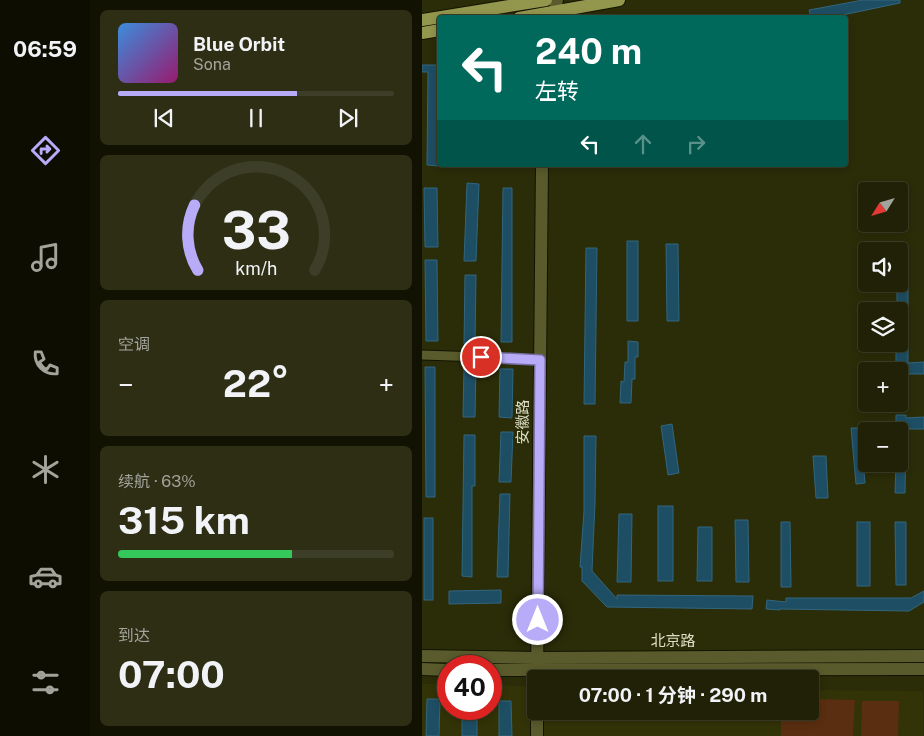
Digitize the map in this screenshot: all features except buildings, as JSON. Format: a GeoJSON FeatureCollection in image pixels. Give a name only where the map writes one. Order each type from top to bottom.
{"type":"FeatureCollection","features":[{"type":"Feature","properties":{"kind":"main road"},"geometry":{"type":"LineString","coordinates":[[453,15],[546,0]]}},
{"type":"Feature","properties":{"kind":"main road"},"geometry":{"type":"LineString","coordinates":[[532,15],[619,0]]}},
{"type":"Feature","properties":{"kind":"main road"},"geometry":{"type":"LineString","coordinates":[[422,20],[437,18]]}},
{"type":"Feature","properties":{"kind":"main road"},"geometry":{"type":"LineString","coordinates":[[422,33],[437,30]]}},
{"type":"Feature","properties":{"kind":"street","name":"安徽路"},"geometry":{"type":"LineString","coordinates":[[537,669],[542,167]]}},
{"type":"Feature","properties":{"kind":"street"},"geometry":{"type":"LineString","coordinates":[[422,355],[540,360]]}},
{"type":"Feature","properties":{"kind":"street","name":"北京路"},"geometry":{"type":"LineString","coordinates":[[422,656],[537,669],[924,670]]}},
{"type":"Feature","properties":{"kind":"street","name":"北京路"},"geometry":{"type":"LineString","coordinates":[[502,670],[924,656]]}},
{"type":"Feature","properties":{"kind":"street"},"geometry":{"type":"LineString","coordinates":[[422,669],[437,670]]}},
{"type":"Feature","properties":{"kind":"street"},"geometry":{"type":"LineString","coordinates":[[537,720],[537,736]]}},
{"type":"Feature","properties":{"kind":"shaded area"},"geometry":{"type":"Polygon","coordinates":[[[422,684],[437,684],[437,720],[502,720],[502,685],[527,686],[527,720],[819,720],[819,690],[923,691],[923,736],[422,736],[422,684]]]}},
{"type":"Feature","properties":{"kind":"shaded area"},"geometry":{"type":"Polygon","coordinates":[[[819,699],[855,700],[853,736],[781,736],[781,720],[819,720],[819,699]]]}},
{"type":"Feature","properties":{"kind":"shaded area"},"geometry":{"type":"Polygon","coordinates":[[[862,701],[899,701],[898,736],[861,736],[862,701]]]}},
{"type":"Feature","properties":{"kind":"route"},"geometry":{"type":"LineString","coordinates":[[481,357],[540,360],[538,620]]}}]}
